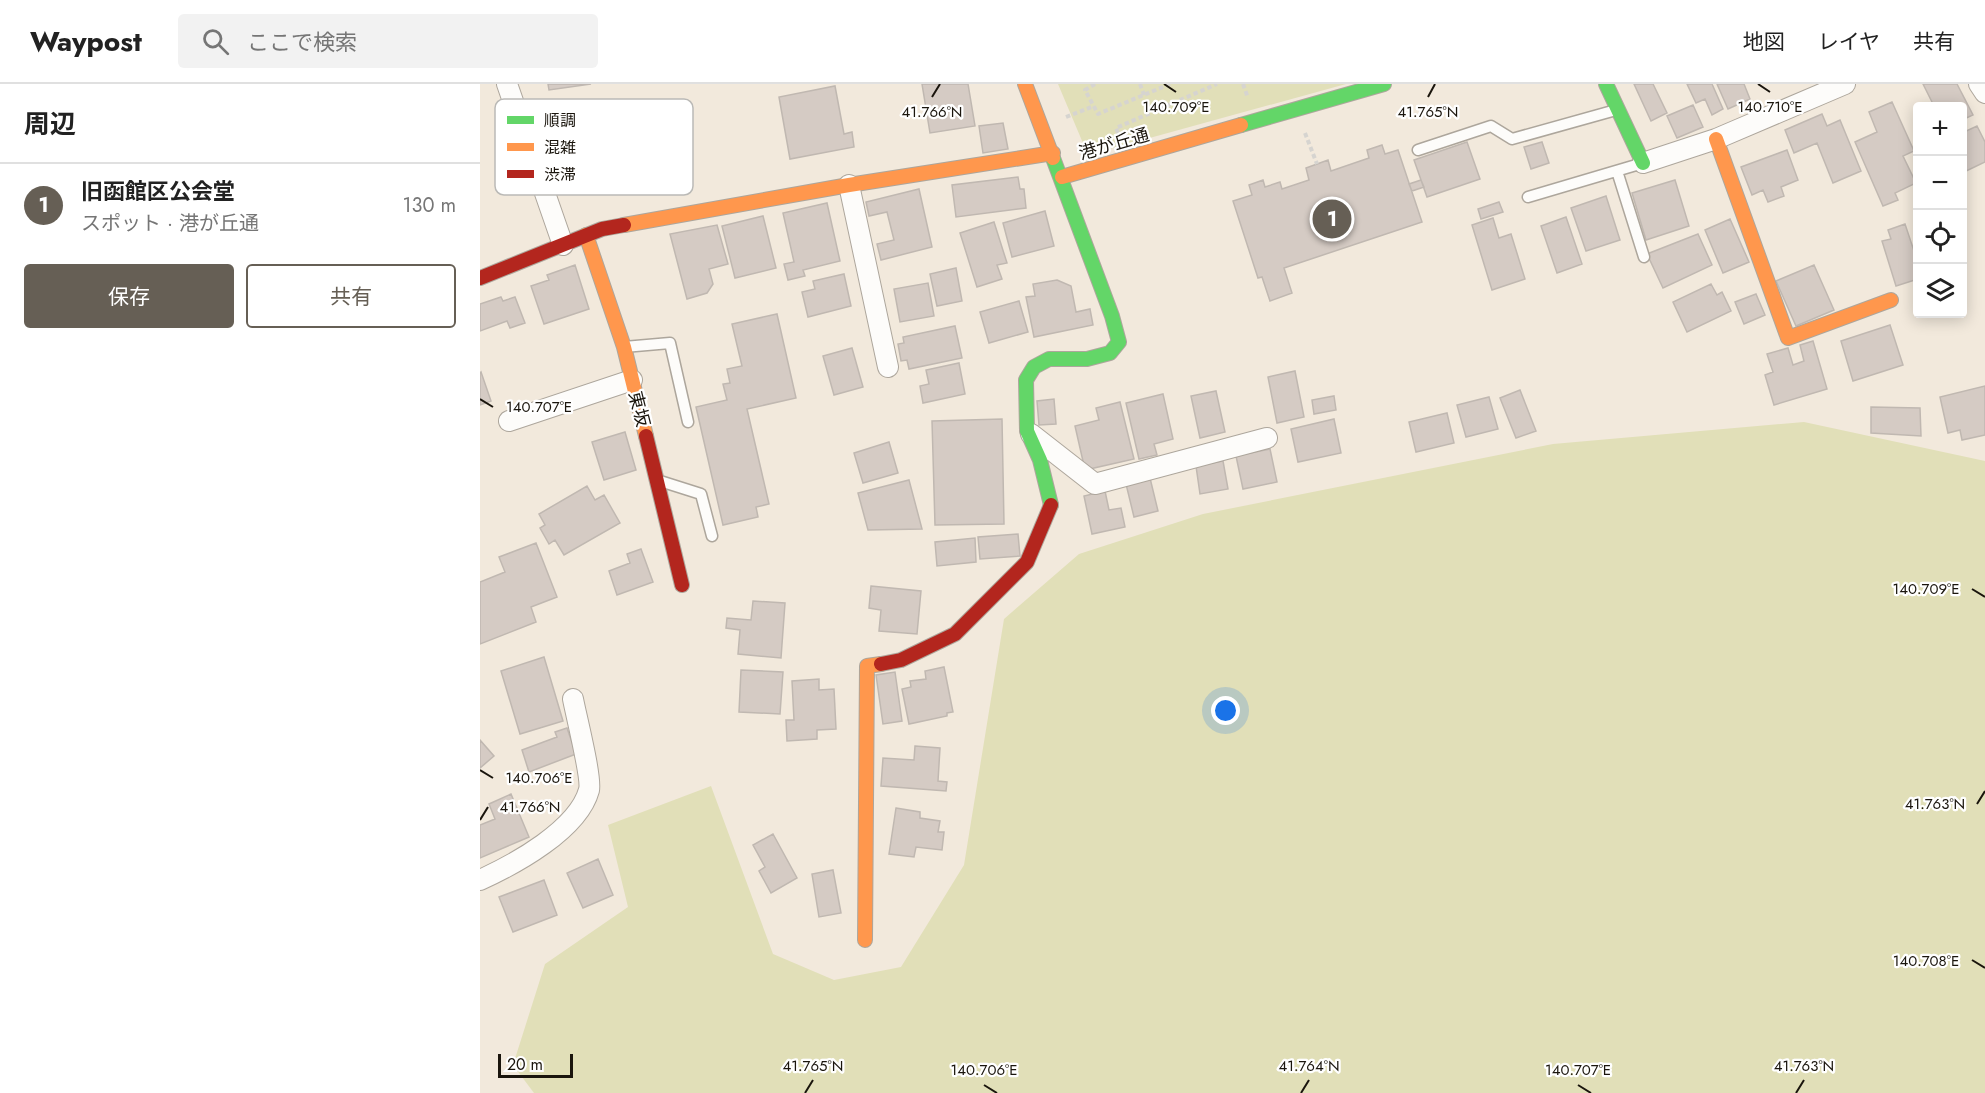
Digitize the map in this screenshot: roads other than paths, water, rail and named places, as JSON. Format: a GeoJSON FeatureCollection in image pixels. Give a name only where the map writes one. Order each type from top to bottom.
{"type":"FeatureCollection","features":[{"type":"Feature","properties":{"kind":"street"},"geometry":{"type":"LineString","coordinates":[[507,84],[512,99]]}},
{"type":"Feature","properties":{"kind":"street"},"geometry":{"type":"LineString","coordinates":[[865,940],[867,666],[902,660],[955,634],[1027,562],[1050,507],[1040,460],[1026,431],[1026,380],[1034,367],[1049,359],[1088,359],[1110,352],[1119,342],[1062,177],[1026,84]]}},
{"type":"Feature","properties":{"kind":"street","name":"港が丘通"},"geometry":{"type":"LineString","coordinates":[[1062,177],[1384,84]]}},
{"type":"Feature","properties":{"kind":"street"},"geometry":{"type":"LineString","coordinates":[[1606,84],[1643,163],[1716,139],[1845,84]]}},
{"type":"Feature","properties":{"kind":"street"},"geometry":{"type":"LineString","coordinates":[[1979,84],[1985,93]]}},
{"type":"Feature","properties":{"kind":"street"},"geometry":{"type":"LineString","coordinates":[[1716,139],[1788,338],[1891,300]]}},
{"type":"Feature","properties":{"kind":"street"},"geometry":{"type":"LineString","coordinates":[[480,278],[602,229],[849,185],[1053,153]]}},
{"type":"Feature","properties":{"kind":"street"},"geometry":{"type":"LineString","coordinates":[[849,185],[888,367]]}},
{"type":"Feature","properties":{"kind":"street"},"geometry":{"type":"LineString","coordinates":[[546,195],[563,245]]}},
{"type":"Feature","properties":{"kind":"street","name":"東坂"},"geometry":{"type":"LineString","coordinates":[[586,235],[624,347],[682,585]]}},
{"type":"Feature","properties":{"kind":"street"},"geometry":{"type":"LineString","coordinates":[[509,422],[632,380]]}},
{"type":"Feature","properties":{"kind":"street"},"geometry":{"type":"LineString","coordinates":[[1026,431],[1095,484],[1267,438]]}},
{"type":"Feature","properties":{"kind":"street"},"geometry":{"type":"LineString","coordinates":[[480,880],[543,845],[578,813],[590,789],[573,699]]}},
{"type":"Feature","properties":{"kind":"lane"},"geometry":{"type":"LineString","coordinates":[[1418,150],[1491,126],[1512,139],[1618,109]]}},
{"type":"Feature","properties":{"kind":"lane"},"geometry":{"type":"LineString","coordinates":[[1528,197],[1643,163]]}},
{"type":"Feature","properties":{"kind":"lane"},"geometry":{"type":"LineString","coordinates":[[1617,171],[1644,257]]}},
{"type":"Feature","properties":{"kind":"lane"},"geometry":{"type":"LineString","coordinates":[[624,347],[670,343],[688,422]]}},
{"type":"Feature","properties":{"kind":"lane"},"geometry":{"type":"LineString","coordinates":[[656,480],[700,494],[712,536]]}},
{"type":"Feature","properties":{"kind":"place","name":"旧函館区公会堂"},"geometry":{"type":"Point","coordinates":[1332,219]}}]}
